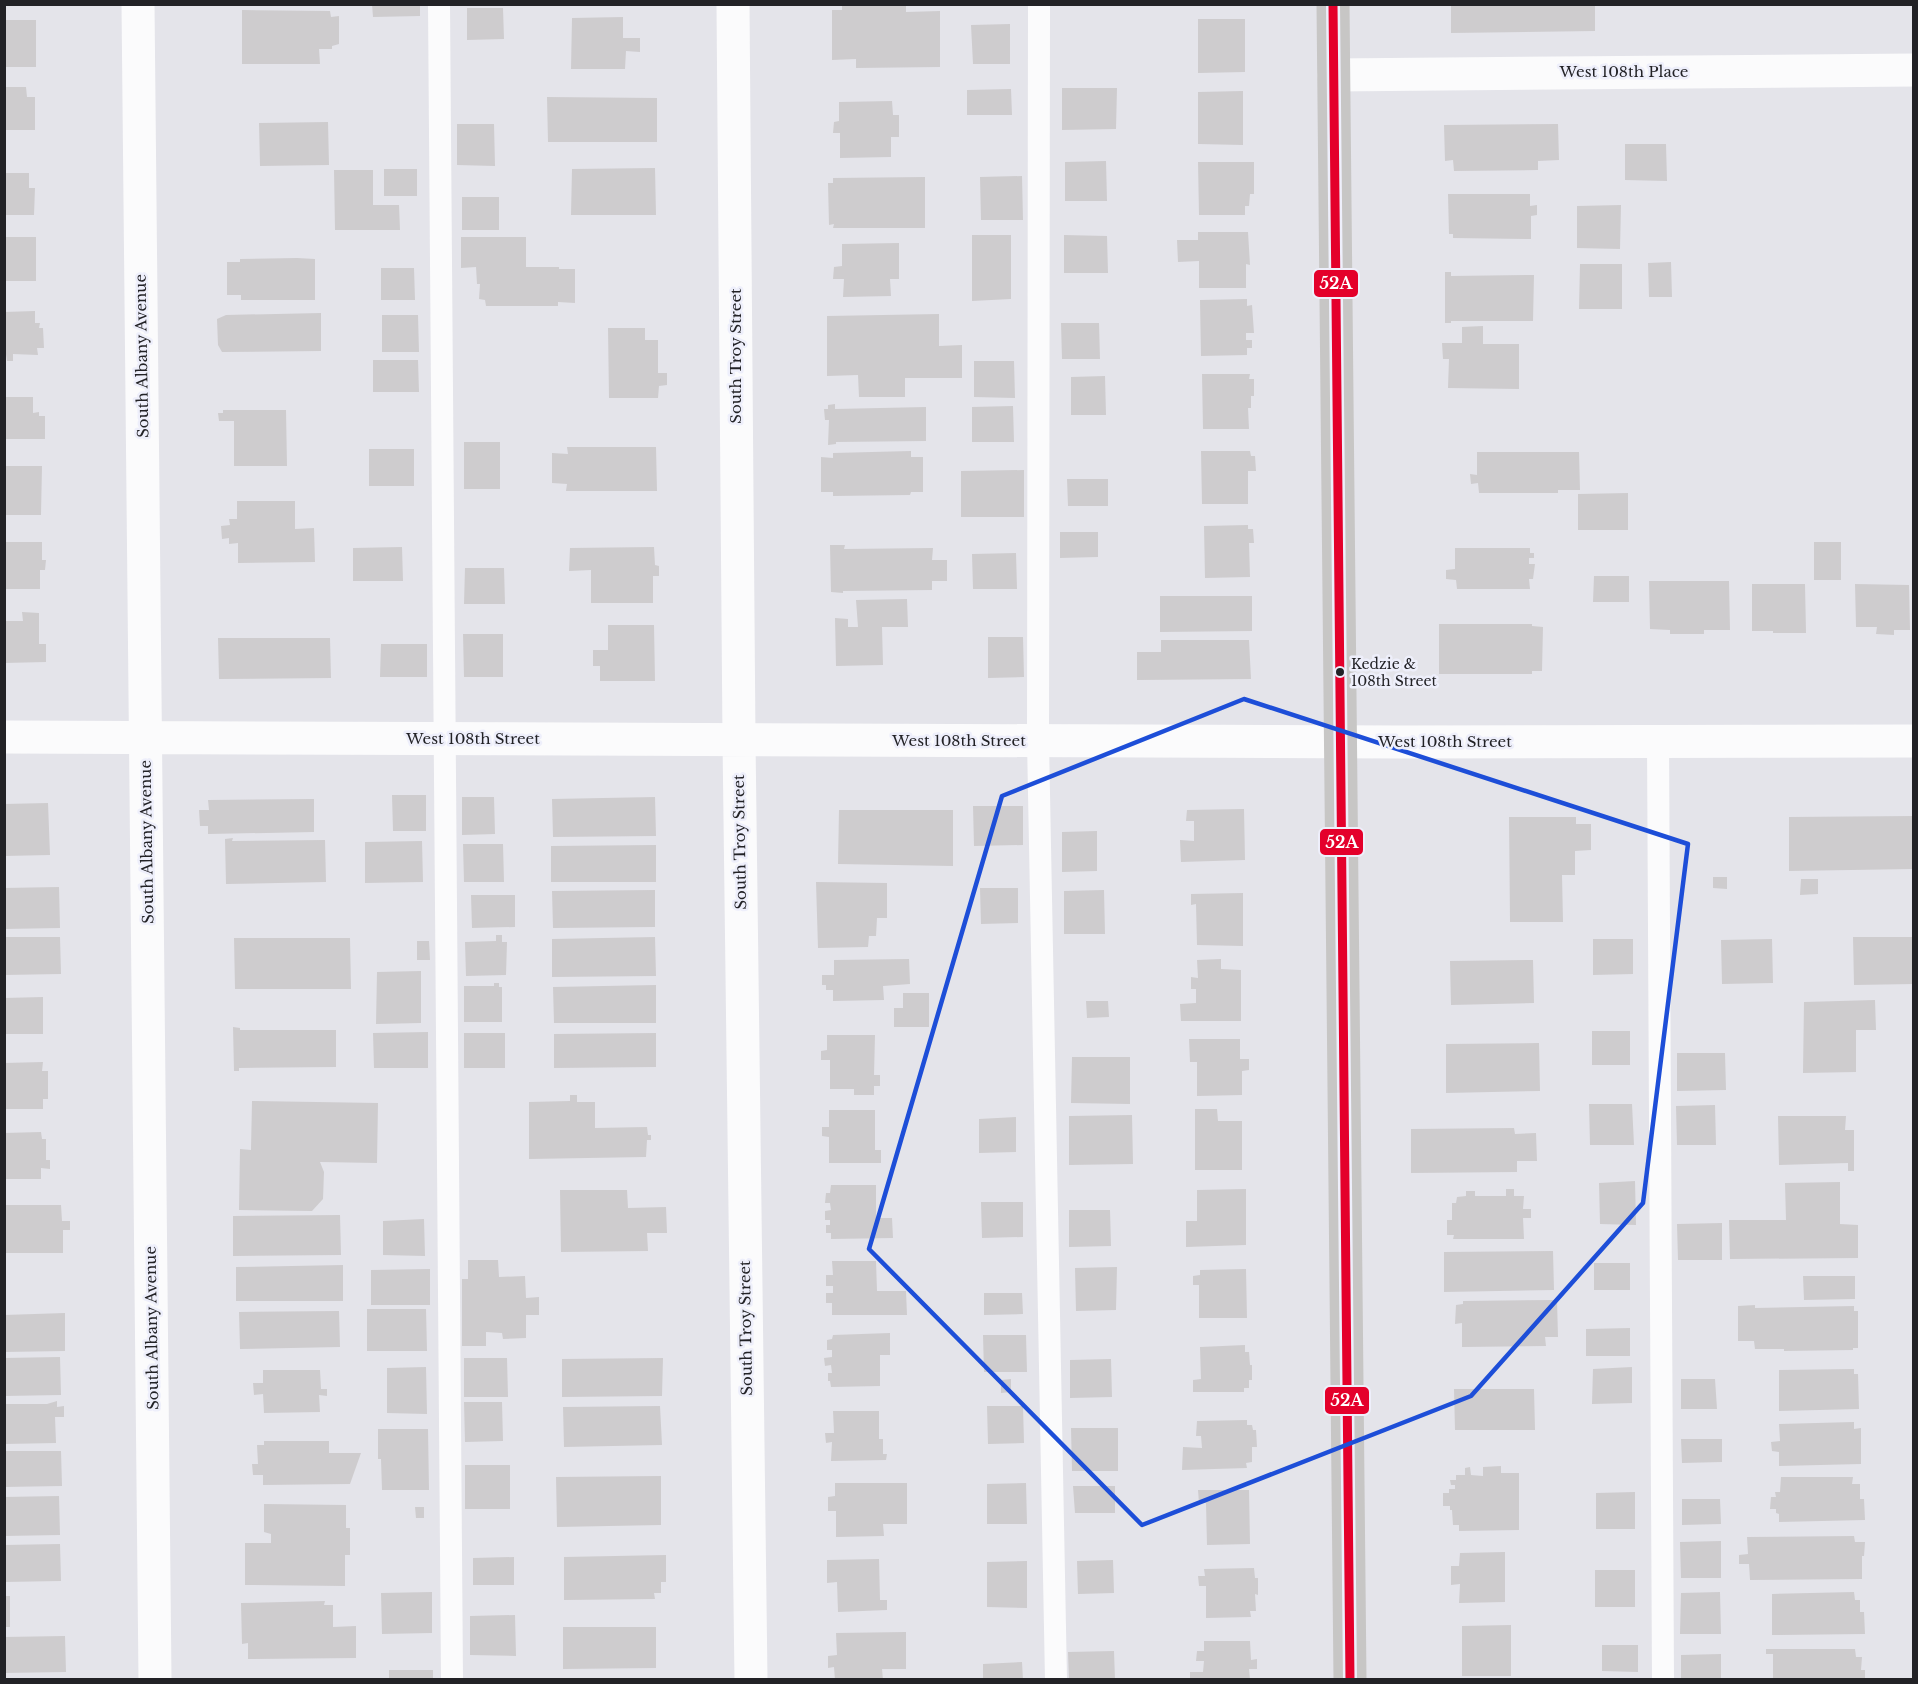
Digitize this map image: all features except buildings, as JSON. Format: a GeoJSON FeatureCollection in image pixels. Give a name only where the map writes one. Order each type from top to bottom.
{"type":"FeatureCollection","features":[{"type":"Feature","properties":{"kind":"main road"},"geometry":{"type":"LineString","coordinates":[[1333,4],[1350,1680]]}},
{"type":"Feature","properties":{"kind":"street","name":"South Albany Avenue"},"geometry":{"type":"LineString","coordinates":[[138,4],[155,1680]]}},
{"type":"Feature","properties":{"kind":"street","name":"South Troy Street"},"geometry":{"type":"LineString","coordinates":[[733,4],[739,740],[751,1680]]}},
{"type":"Feature","properties":{"kind":"street","name":"West 108th Place"},"geometry":{"type":"LineString","coordinates":[[1334,75],[1914,70]]}},
{"type":"Feature","properties":{"kind":"street","name":"West 108th Street"},"geometry":{"type":"LineString","coordinates":[[4,738],[1341,742],[1914,741]]}},
{"type":"Feature","properties":{"kind":"lane"},"geometry":{"type":"LineString","coordinates":[[439,4],[452,1680]]}},
{"type":"Feature","properties":{"kind":"lane"},"geometry":{"type":"LineString","coordinates":[[1039,4],[1038,741],[1056,1680]]}},
{"type":"Feature","properties":{"kind":"lane"},"geometry":{"type":"LineString","coordinates":[[1658,742],[1663,1680]]}},
{"type":"Feature","properties":{"kind":"highlighted area"},"geometry":{"type":"Polygon","coordinates":[[[1244,699],[1688,844],[1643,1203],[1471,1396],[1142,1525],[869,1249],[1002,796],[1244,699]]]}},
{"type":"Feature","properties":{"kind":"transit line","name":"52A"},"geometry":{"type":"LineString","coordinates":[[1333,4],[1350,1680]]}},
{"type":"Feature","properties":{"kind":"place","name":"Kedzie & 108th Street"},"geometry":{"type":"Point","coordinates":[1340,672]}}]}
